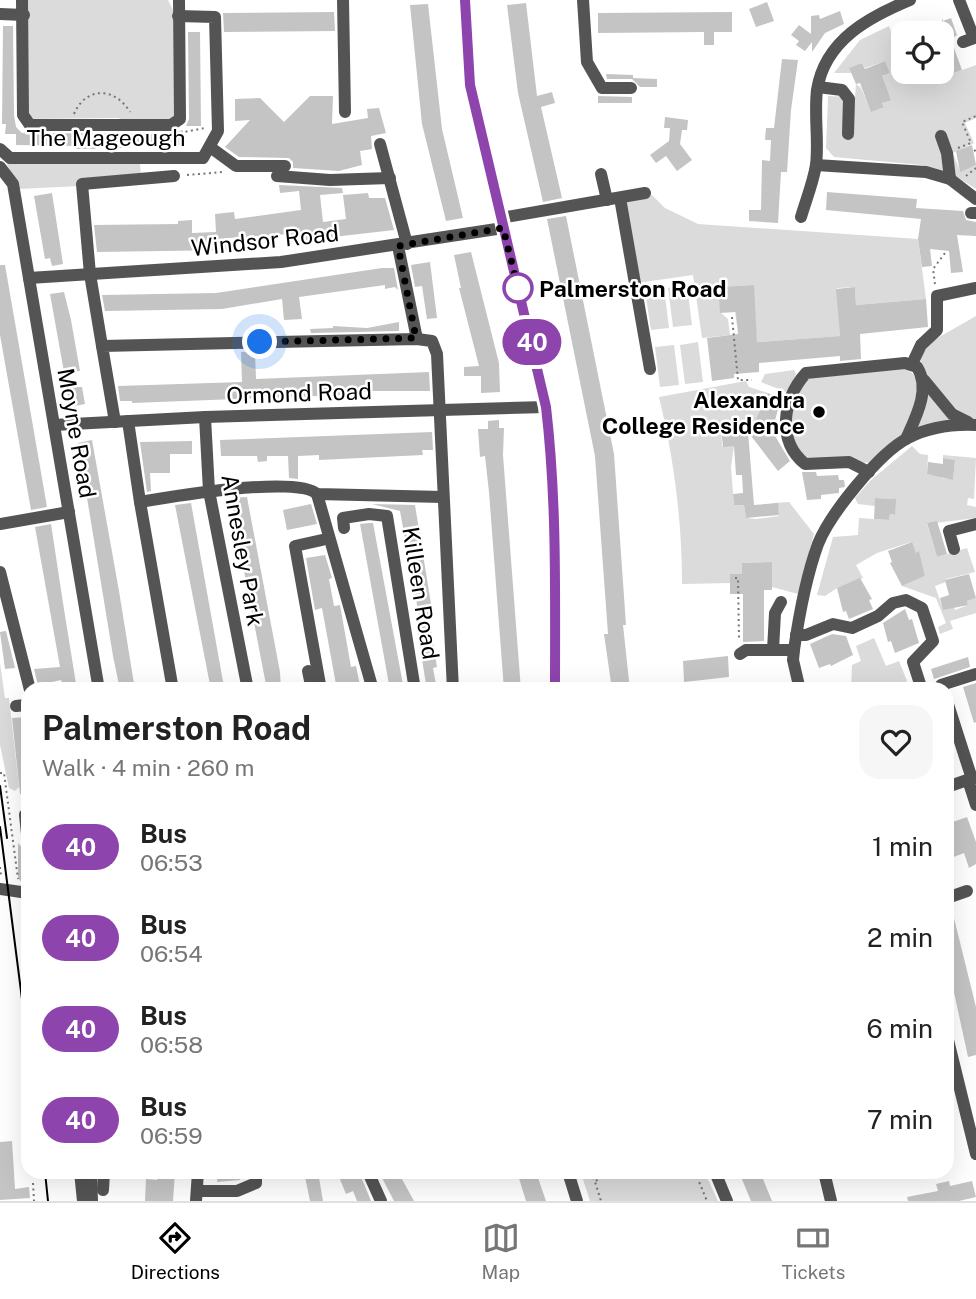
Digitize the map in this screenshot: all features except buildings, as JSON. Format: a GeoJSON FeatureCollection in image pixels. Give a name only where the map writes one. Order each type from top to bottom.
{"type":"FeatureCollection","features":[{"type":"Feature","properties":{"kind":"street","name":"The Mageough"},"geometry":{"type":"LineString","coordinates":[[22,0],[23,116],[30,125],[171,125],[177,122],[180,119],[179,0]]}},
{"type":"Feature","properties":{"kind":"street"},"geometry":{"type":"LineString","coordinates":[[343,0],[345,112]]}},
{"type":"Feature","properties":{"kind":"street"},"geometry":{"type":"LineString","coordinates":[[465,0],[470,85],[546,407],[554,509],[555,682]]}},
{"type":"Feature","properties":{"kind":"street"},"geometry":{"type":"LineString","coordinates":[[583,0],[587,62],[602,88],[631,88]]}},
{"type":"Feature","properties":{"kind":"street"},"geometry":{"type":"LineString","coordinates":[[801,217],[816,165],[818,87],[827,64],[845,35],[864,21],[909,0]]}},
{"type":"Feature","properties":{"kind":"street"},"geometry":{"type":"LineString","coordinates":[[959,0],[974,38],[963,42]]}},
{"type":"Feature","properties":{"kind":"street"},"geometry":{"type":"LineString","coordinates":[[0,14],[24,15]]}},
{"type":"Feature","properties":{"kind":"street","name":"The Mageough"},"geometry":{"type":"LineString","coordinates":[[0,149],[9,158],[203,158],[218,131],[215,17],[178,16]]}},
{"type":"Feature","properties":{"kind":"street"},"geometry":{"type":"LineString","coordinates":[[818,87],[842,90],[849,99],[848,134]]}},
{"type":"Feature","properties":{"kind":"street"},"geometry":{"type":"LineString","coordinates":[[941,136],[947,153],[950,179]]}},
{"type":"Feature","properties":{"kind":"street"},"geometry":{"type":"LineString","coordinates":[[380,144],[390,178],[403,245],[416,338]]}},
{"type":"Feature","properties":{"kind":"street","name":"The Mageough"},"geometry":{"type":"LineString","coordinates":[[210,147],[236,166],[330,180],[390,178]]}},
{"type":"Feature","properties":{"kind":"street"},"geometry":{"type":"LineString","coordinates":[[816,165],[926,172],[950,179],[974,198]]}},
{"type":"Feature","properties":{"kind":"street","name":"Moyne Road"},"geometry":{"type":"LineString","coordinates":[[0,167],[13,184],[98,682]]}},
{"type":"Feature","properties":{"kind":"street"},"geometry":{"type":"LineString","coordinates":[[601,174],[613,199],[650,369]]}},
{"type":"Feature","properties":{"kind":"street"},"geometry":{"type":"LineString","coordinates":[[172,682],[140,502],[102,346],[90,274],[82,184],[174,176]]}},
{"type":"Feature","properties":{"kind":"street","name":"Windsor Road"},"geometry":{"type":"LineString","coordinates":[[29,278],[254,265],[403,245],[645,193]]}},
{"type":"Feature","properties":{"kind":"street"},"geometry":{"type":"LineString","coordinates":[[912,364],[921,345],[937,330],[937,296],[976,288]]}},
{"type":"Feature","properties":{"kind":"street"},"geometry":{"type":"LineString","coordinates":[[102,346],[416,338],[432,341],[437,354],[443,497],[449,547],[453,682]]}},
{"type":"Feature","properties":{"kind":"street"},"geometry":{"type":"LineString","coordinates":[[869,472],[849,462],[805,464],[799,458],[785,433],[785,416],[791,398],[806,373],[818,369],[912,364],[952,414],[975,424]]}},
{"type":"Feature","properties":{"kind":"street"},"geometry":{"type":"LineString","coordinates":[[906,439],[917,413],[923,380]]}},
{"type":"Feature","properties":{"kind":"street","name":"Ormond Road"},"geometry":{"type":"LineString","coordinates":[[54,425],[205,417],[546,407]]}},
{"type":"Feature","properties":{"kind":"street","name":"Annesley Park"},"geometry":{"type":"LineString","coordinates":[[205,417],[209,491],[246,682]]}},
{"type":"Feature","properties":{"kind":"street"},"geometry":{"type":"LineString","coordinates":[[798,682],[794,670],[796,635],[823,535],[869,472],[906,439],[943,425],[975,424]]}},
{"type":"Feature","properties":{"kind":"street"},"geometry":{"type":"LineString","coordinates":[[140,502],[209,491],[257,487],[309,489],[317,494],[443,497]]}},
{"type":"Feature","properties":{"kind":"street"},"geometry":{"type":"LineString","coordinates":[[317,494],[371,682]]}},
{"type":"Feature","properties":{"kind":"street"},"geometry":{"type":"LineString","coordinates":[[0,523],[69,512]]}},
{"type":"Feature","properties":{"kind":"street","name":"Killeen Road"},"geometry":{"type":"LineString","coordinates":[[344,528],[343,518],[369,514],[387,516],[414,682]]}},
{"type":"Feature","properties":{"kind":"street"},"geometry":{"type":"LineString","coordinates":[[954,550],[949,531],[976,524]]}},
{"type":"Feature","properties":{"kind":"street"},"geometry":{"type":"LineString","coordinates":[[320,682],[295,546],[322,540]]}},
{"type":"Feature","properties":{"kind":"street"},"geometry":{"type":"LineString","coordinates":[[0,572],[28,682]]}},
{"type":"Feature","properties":{"kind":"street"},"geometry":{"type":"LineString","coordinates":[[796,635],[806,635],[833,624],[852,628],[877,616],[893,603],[906,600],[922,608],[933,641],[914,662],[920,682]]}},
{"type":"Feature","properties":{"kind":"street"},"geometry":{"type":"LineString","coordinates":[[773,650],[775,613],[780,602]]}},
{"type":"Feature","properties":{"kind":"street"},"geometry":{"type":"LineString","coordinates":[[740,654],[746,650],[794,650]]}},
{"type":"Feature","properties":{"kind":"street"},"geometry":{"type":"LineString","coordinates":[[308,671],[310,682]]}},
{"type":"Feature","properties":{"kind":"street"},"geometry":{"type":"LineString","coordinates":[[951,682],[976,674]]}},
{"type":"Feature","properties":{"kind":"street"},"geometry":{"type":"LineString","coordinates":[[954,723],[972,779],[976,805]]}},
{"type":"Feature","properties":{"kind":"street"},"geometry":{"type":"LineString","coordinates":[[954,785],[972,779]]}},
{"type":"Feature","properties":{"kind":"street"},"geometry":{"type":"LineString","coordinates":[[1,886],[21,891]]}},
{"type":"Feature","properties":{"kind":"street"},"geometry":{"type":"LineString","coordinates":[[954,896],[967,891]]}},
{"type":"Feature","properties":{"kind":"street"},"geometry":{"type":"LineString","coordinates":[[954,1065],[976,1154]]}},
{"type":"Feature","properties":{"kind":"street"},"geometry":{"type":"LineString","coordinates":[[81,1179],[83,1201]]}},
{"type":"Feature","properties":{"kind":"street"},"geometry":{"type":"LineString","coordinates":[[91,1179],[92,1201]]}},
{"type":"Feature","properties":{"kind":"street"},"geometry":{"type":"LineString","coordinates":[[103,1190],[104,1179]]}},
{"type":"Feature","properties":{"kind":"street"},"geometry":{"type":"LineString","coordinates":[[197,1196],[237,1191],[256,1183],[256,1179]]}},
{"type":"Feature","properties":{"kind":"street"},"geometry":{"type":"LineString","coordinates":[[371,1179],[381,1201]]}},
{"type":"Feature","properties":{"kind":"street"},"geometry":{"type":"LineString","coordinates":[[570,1179],[576,1201]]}},
{"type":"Feature","properties":{"kind":"street"},"geometry":{"type":"LineString","coordinates":[[718,1179],[727,1201]]}},
{"type":"Feature","properties":{"kind":"street"},"geometry":{"type":"LineString","coordinates":[[826,1179],[831,1201]]}},
{"type":"Feature","properties":{"kind":"path"},"geometry":{"type":"LineString","coordinates":[[73,117],[85,97],[100,92],[112,93],[122,100],[131,116]]}},
{"type":"Feature","properties":{"kind":"path"},"geometry":{"type":"LineString","coordinates":[[947,153],[971,143],[962,122],[976,117]]}},
{"type":"Feature","properties":{"kind":"path"},"geometry":{"type":"LineString","coordinates":[[184,158],[184,132],[211,128],[218,131]]}},
{"type":"Feature","properties":{"kind":"path"},"geometry":{"type":"LineString","coordinates":[[937,296],[933,269],[945,253]]}},
{"type":"Feature","properties":{"kind":"path"},"geometry":{"type":"LineString","coordinates":[[732,317],[738,380],[752,380]]}},
{"type":"Feature","properties":{"kind":"path"},"geometry":{"type":"LineString","coordinates":[[735,578],[738,578],[740,654]]}},
{"type":"Feature","properties":{"kind":"path"},"geometry":{"type":"LineString","coordinates":[[0,773],[4,773],[18,880]]}},
{"type":"Feature","properties":{"kind":"path"},"geometry":{"type":"LineString","coordinates":[[0,867],[1,886]]}},
{"type":"Feature","properties":{"kind":"path"},"geometry":{"type":"LineString","coordinates":[[594,1179],[601,1201]]}},
{"type":"Feature","properties":{"kind":"path"},"geometry":{"type":"LineString","coordinates":[[595,1182],[598,1179]]}},
{"type":"Feature","properties":{"kind":"path"},"geometry":{"type":"LineString","coordinates":[[698,1179],[707,1201]]}},
{"type":"Feature","properties":{"kind":"path"},"geometry":{"type":"LineString","coordinates":[[33,1183],[34,1201]]}},
{"type":"Feature","properties":{"kind":"shaded area"},"geometry":{"type":"Polygon","coordinates":[[[28,0],[168,0],[176,16],[178,115],[172,122],[123,123],[119,118],[27,119],[28,0]]]}},
{"type":"Feature","properties":{"kind":"shaded area"},"geometry":{"type":"Polygon","coordinates":[[[889,26],[891,84],[954,84],[954,73],[976,65],[976,118],[965,123],[974,143],[953,153],[960,171],[976,165],[976,189],[949,172],[922,165],[834,157],[826,148],[828,96],[855,97],[856,84],[861,88],[871,111],[884,106],[882,103],[891,99],[880,77],[890,73],[885,61],[865,68],[862,63],[850,68],[851,73],[834,73],[860,40],[889,26]]]}},
{"type":"Feature","properties":{"kind":"shaded area"},"geometry":{"type":"Polygon","coordinates":[[[6,162],[140,162],[141,177],[80,186],[19,189],[6,162]]]}},
{"type":"Feature","properties":{"kind":"shaded area"},"geometry":{"type":"Polygon","coordinates":[[[652,195],[665,208],[698,224],[918,239],[926,299],[856,305],[855,287],[837,288],[840,336],[757,342],[755,325],[737,326],[735,312],[754,285],[719,287],[720,312],[728,319],[730,335],[702,338],[693,275],[637,283],[624,200],[652,195]]]}},
{"type":"Feature","properties":{"kind":"shaded area"},"geometry":{"type":"Polygon","coordinates":[[[687,285],[692,325],[673,327],[668,288],[687,285]]]}},
{"type":"Feature","properties":{"kind":"shaded area"},"geometry":{"type":"Polygon","coordinates":[[[664,288],[669,328],[651,330],[645,291],[664,288]]]}},
{"type":"Feature","properties":{"kind":"shaded area"},"geometry":{"type":"Polygon","coordinates":[[[976,316],[976,419],[911,434],[921,410],[920,363],[923,352],[934,340],[976,316]]]}},
{"type":"Feature","properties":{"kind":"shaded area"},"geometry":{"type":"Polygon","coordinates":[[[698,342],[703,382],[685,384],[680,345],[698,342]]]}},
{"type":"Feature","properties":{"kind":"shaded area"},"geometry":{"type":"Polygon","coordinates":[[[674,345],[679,385],[660,387],[655,347],[674,345]]]}},
{"type":"Feature","properties":{"kind":"shaded area"},"geometry":{"type":"Polygon","coordinates":[[[898,368],[914,376],[919,391],[913,418],[898,441],[874,463],[807,460],[792,438],[791,418],[796,398],[807,381],[814,375],[898,368]]]}},
{"type":"Feature","properties":{"kind":"shaded area"},"geometry":{"type":"Polygon","coordinates":[[[794,370],[796,374],[789,393],[761,382],[765,374],[794,370]]]}},
{"type":"Feature","properties":{"kind":"shaded area"},"geometry":{"type":"Polygon","coordinates":[[[746,381],[749,387],[768,393],[757,419],[759,420],[750,427],[721,428],[722,446],[734,446],[731,467],[734,505],[744,505],[746,518],[756,519],[779,516],[778,506],[773,506],[773,503],[789,502],[814,534],[798,594],[772,587],[771,562],[742,563],[742,575],[730,574],[730,583],[682,584],[676,490],[659,397],[746,381]]]}},
{"type":"Feature","properties":{"kind":"shaded area"},"geometry":{"type":"Polygon","coordinates":[[[912,446],[920,454],[928,455],[927,474],[942,478],[953,479],[955,460],[943,458],[943,455],[976,458],[974,499],[968,498],[967,505],[976,507],[976,518],[927,524],[937,557],[967,548],[975,572],[946,579],[946,582],[935,586],[943,609],[954,606],[955,610],[968,605],[967,601],[976,598],[976,613],[950,621],[953,629],[940,634],[938,627],[946,623],[936,598],[902,586],[925,576],[919,552],[916,553],[911,542],[877,553],[856,565],[863,578],[825,596],[817,595],[833,537],[858,535],[859,518],[889,520],[890,514],[895,515],[895,499],[876,498],[875,506],[858,504],[855,498],[871,480],[912,446]]]}},
{"type":"Feature","properties":{"kind":"shaded area"},"geometry":{"type":"Polygon","coordinates":[[[874,638],[886,666],[899,661],[907,681],[851,682],[852,665],[861,661],[856,646],[874,638]]]}},
{"type":"Feature","properties":{"kind":"shaded area"},"geometry":{"type":"Polygon","coordinates":[[[0,663],[5,698],[9,698],[19,787],[15,791],[9,788],[0,745],[0,663]]]}},
{"type":"Feature","properties":{"kind":"shaded area"},"geometry":{"type":"Polygon","coordinates":[[[583,1179],[708,1179],[718,1201],[590,1201],[583,1179]]]}},
{"type":"Feature","properties":{"kind":"tram line"},"geometry":{"type":"LineString","coordinates":[[0,786],[7,838]]}},
{"type":"Feature","properties":{"kind":"tram line"},"geometry":{"type":"LineString","coordinates":[[0,827],[21,991]]}},
{"type":"Feature","properties":{"kind":"tram line"},"geometry":{"type":"LineString","coordinates":[[46,1179],[48,1201]]}},
{"type":"Feature","properties":{"kind":"bus line","name":"40"},"geometry":{"type":"LineString","coordinates":[[465,0],[470,85],[546,407],[552,460],[555,532],[555,682]]}},
{"type":"Feature","properties":{"kind":"place","name":"Palmerston Road"},"geometry":{"type":"Point","coordinates":[518,288]}},
{"type":"Feature","properties":{"kind":"place","name":"Alexandra College Residence"},"geometry":{"type":"Point","coordinates":[819,412]}},
{"type":"Feature","properties":{"kind":"route"},"geometry":{"type":"LineString","coordinates":[[260,342],[416,338],[398,246],[503,228],[520,296],[518,288]]}}]}
